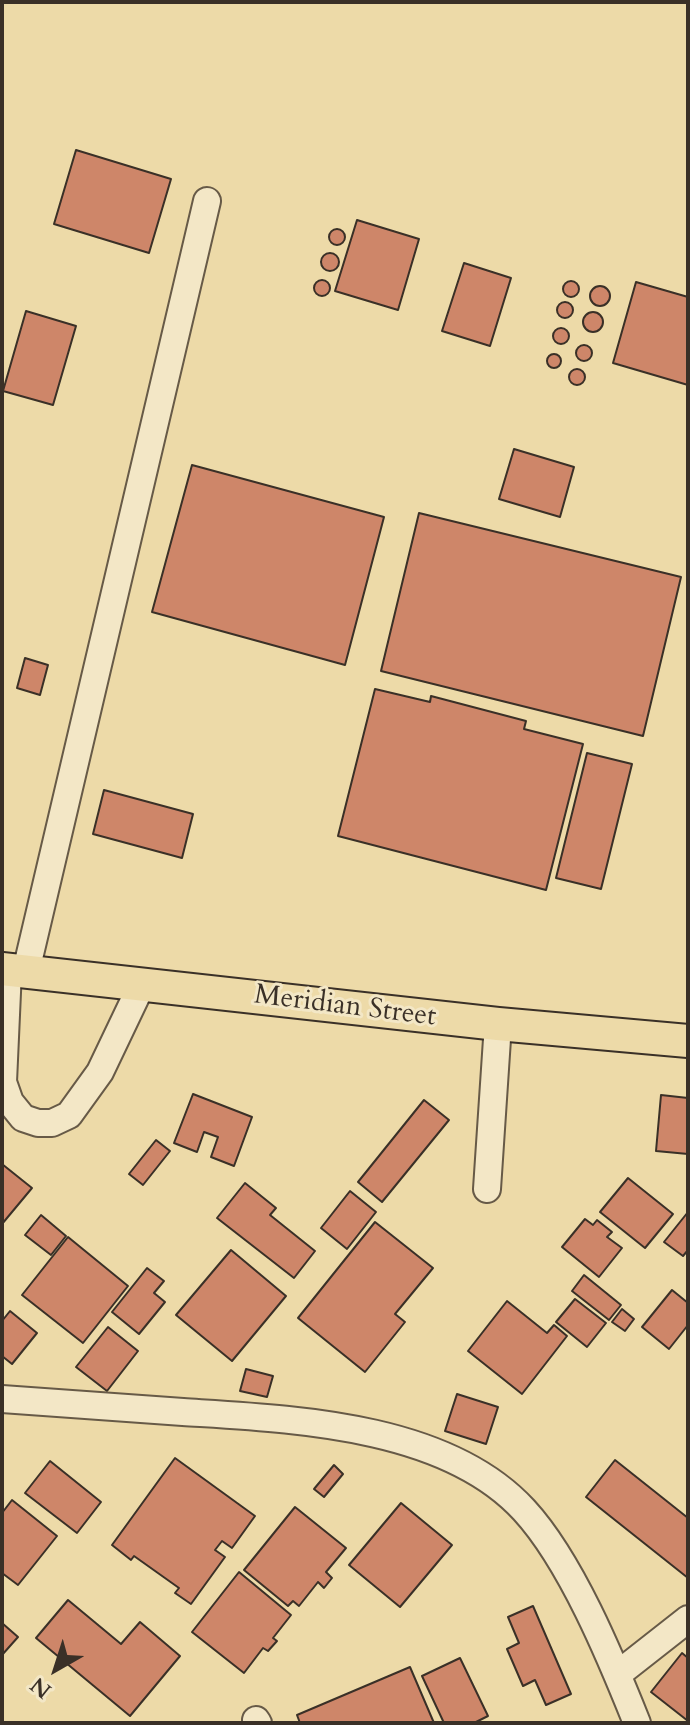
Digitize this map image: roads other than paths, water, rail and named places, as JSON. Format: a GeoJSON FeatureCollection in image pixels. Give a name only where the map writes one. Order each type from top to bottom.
{"type":"FeatureCollection","features":[{"type":"Feature","properties":{"kind":"main road","name":"Meridian Street"},"geometry":{"type":"LineString","coordinates":[[12,970],[498,1024],[688,1041]]}},
{"type":"Feature","properties":{"kind":"street"},"geometry":{"type":"LineString","coordinates":[[142,984],[100,1072],[69,1115],[52,1123],[23,1118],[10,1102],[3,1082],[12,970],[207,201]]}},
{"type":"Feature","properties":{"kind":"street"},"geometry":{"type":"LineString","coordinates":[[487,1189],[498,1024]]}},
{"type":"Feature","properties":{"kind":"street"},"geometry":{"type":"LineString","coordinates":[[2,1399],[312,1421],[370,1433],[433,1452],[484,1476],[524,1510],[556,1553],[618,1674],[637,1723]]}},
{"type":"Feature","properties":{"kind":"street"},"geometry":{"type":"LineString","coordinates":[[618,1674],[688,1619]]}}]}
